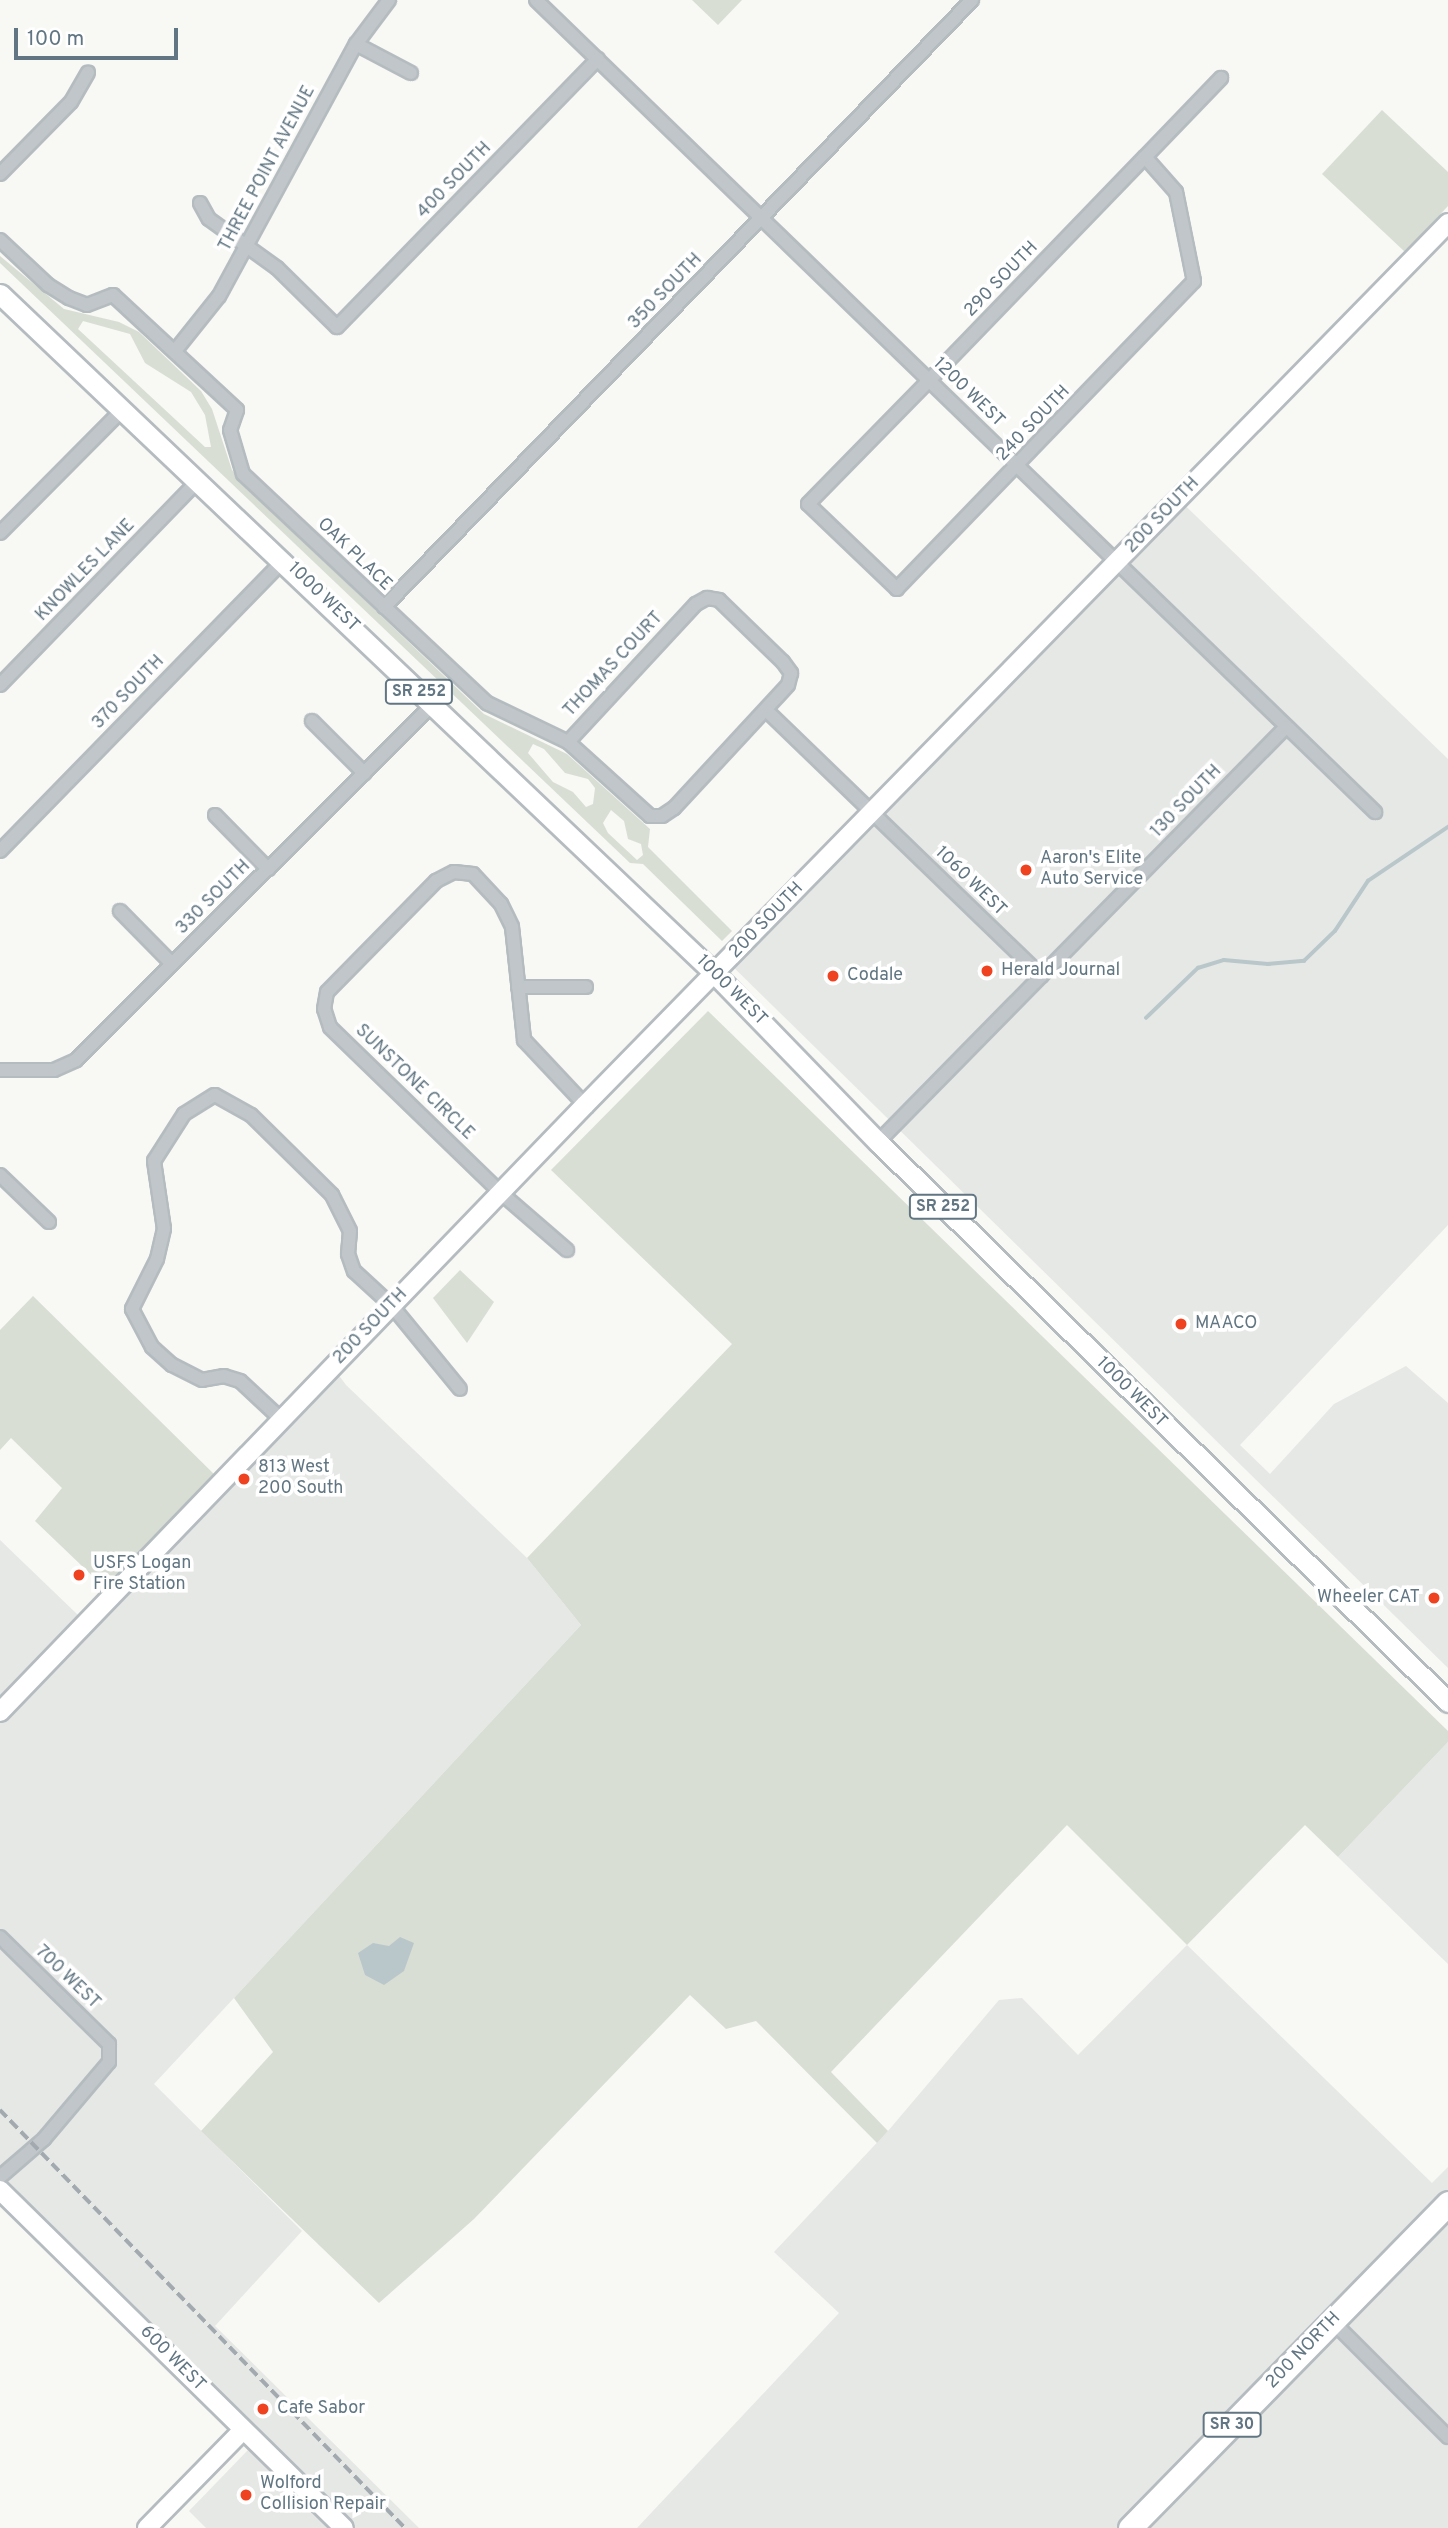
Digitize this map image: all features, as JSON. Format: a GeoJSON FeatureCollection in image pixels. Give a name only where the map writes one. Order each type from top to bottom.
{"type":"FeatureCollection","features":[{"type":"Feature","properties":{"kind":"highway","name":"200 NORTH"},"geometry":{"type":"LineString","coordinates":[[1130,2528],[1448,2203]]}},
{"type":"Feature","properties":{"kind":"main road","name":"1000 WEST"},"geometry":{"type":"LineString","coordinates":[[0,294],[284,560],[715,974],[878,1142],[1448,1702]]}},
{"type":"Feature","properties":{"kind":"street","name":"THREE POINT AVENUE"},"geometry":{"type":"LineString","coordinates":[[175,351],[219,296],[356,44],[388,0]]}},
{"type":"Feature","properties":{"kind":"street","name":"1200 WEST"},"geometry":{"type":"LineString","coordinates":[[536,0],[1119,561],[1375,812]]}},
{"type":"Feature","properties":{"kind":"street","name":"350 SOUTH"},"geometry":{"type":"LineString","coordinates":[[384,607],[972,0]]}},
{"type":"Feature","properties":{"kind":"street"},"geometry":{"type":"LineString","coordinates":[[356,44],[411,72]]}},
{"type":"Feature","properties":{"kind":"street","name":"400 SOUTH"},"geometry":{"type":"LineString","coordinates":[[246,248],[277,268],[337,327],[598,59]]}},
{"type":"Feature","properties":{"kind":"street"},"geometry":{"type":"LineString","coordinates":[[0,174],[71,102],[88,73]]}},
{"type":"Feature","properties":{"kind":"street","name":"290 SOUTH"},"geometry":{"type":"LineString","coordinates":[[897,589],[808,504],[1221,79]]}},
{"type":"Feature","properties":{"kind":"street","name":"240 SOUTH"},"geometry":{"type":"LineString","coordinates":[[897,589],[1194,281],[1176,192],[1145,157]]}},
{"type":"Feature","properties":{"kind":"street"},"geometry":{"type":"LineString","coordinates":[[200,202],[209,219],[246,248]]}},
{"type":"Feature","properties":{"kind":"street","name":"200 SOUTH"},"geometry":{"type":"LineString","coordinates":[[0,1712],[585,1105],[1448,223]]}},
{"type":"Feature","properties":{"kind":"street"},"geometry":{"type":"LineString","coordinates":[[0,240],[48,285],[69,298],[87,305],[113,295],[175,351]]}},
{"type":"Feature","properties":{"kind":"street","name":"OAK PLACE"},"geometry":{"type":"LineString","coordinates":[[175,351],[237,410],[230,430],[243,474],[487,703],[568,742]]}},
{"type":"Feature","properties":{"kind":"street"},"geometry":{"type":"LineString","coordinates":[[0,533],[122,410]]}},
{"type":"Feature","properties":{"kind":"street","name":"KNOWLES LANE"},"geometry":{"type":"LineString","coordinates":[[0,684],[198,481]]}},
{"type":"Feature","properties":{"kind":"street","name":"370 SOUTH"},"geometry":{"type":"LineString","coordinates":[[0,851],[284,560]]}},
{"type":"Feature","properties":{"kind":"street","name":"THOMAS COURT"},"geometry":{"type":"LineString","coordinates":[[707,598],[719,600],[791,673],[789,685],[766,710],[662,816],[650,816],[568,742],[696,604],[707,598]]}},
{"type":"Feature","properties":{"kind":"street","name":"330 SOUTH"},"geometry":{"type":"LineString","coordinates":[[0,1070],[66,1066],[432,705]]}},
{"type":"Feature","properties":{"kind":"street"},"geometry":{"type":"LineString","coordinates":[[766,710],[873,812]]}},
{"type":"Feature","properties":{"kind":"street"},"geometry":{"type":"LineString","coordinates":[[312,721],[364,773]]}},
{"type":"Feature","properties":{"kind":"street","name":"130 SOUTH"},"geometry":{"type":"LineString","coordinates":[[878,1142],[1286,727]]}},
{"type":"Feature","properties":{"kind":"street","name":"1060 WEST"},"geometry":{"type":"LineString","coordinates":[[873,812],[1041,976]]}},
{"type":"Feature","properties":{"kind":"street"},"geometry":{"type":"LineString","coordinates":[[215,815],[268,869]]}},
{"type":"Feature","properties":{"kind":"street","name":"SUNSTONE CIRCLE"},"geometry":{"type":"LineString","coordinates":[[568,1250],[501,1192],[330,1027],[324,1009],[327,992],[436,881],[454,872],[473,874],[501,904],[512,927],[524,1040],[585,1105]]}},
{"type":"Feature","properties":{"kind":"street"},"geometry":{"type":"LineString","coordinates":[[120,911],[172,964]]}},
{"type":"Feature","properties":{"kind":"street"},"geometry":{"type":"LineString","coordinates":[[518,987],[586,988]]}},
{"type":"Feature","properties":{"kind":"street"},"geometry":{"type":"LineString","coordinates":[[282,1420],[240,1381],[224,1376],[202,1380],[172,1365],[152,1347],[132,1309],[157,1259],[164,1229],[154,1161],[184,1114],[215,1095],[251,1115],[332,1195],[350,1231],[348,1254],[354,1271],[391,1306],[460,1389]]}},
{"type":"Feature","properties":{"kind":"street"},"geometry":{"type":"LineString","coordinates":[[0,1175],[49,1222]]}},
{"type":"Feature","properties":{"kind":"street","name":"700 WEST"},"geometry":{"type":"LineString","coordinates":[[0,1937],[109,2044],[109,2063],[96,2083],[34,2149],[0,2177]]}},
{"type":"Feature","properties":{"kind":"street","name":"600 WEST"},"geometry":{"type":"LineString","coordinates":[[0,2190],[344,2528]]}},
{"type":"Feature","properties":{"kind":"street"},"geometry":{"type":"LineString","coordinates":[[1333,2322],[1448,2437]]}},
{"type":"Feature","properties":{"kind":"street"},"geometry":{"type":"LineString","coordinates":[[147,2528],[243,2430]]}},
{"type":"Feature","properties":{"kind":"shaded area"},"geometry":{"type":"Polygon","coordinates":[[[692,0],[742,0],[718,25],[692,0]]]}},
{"type":"Feature","properties":{"kind":"shaded area"},"geometry":{"type":"Polygon","coordinates":[[[1382,110],[1448,172],[1448,206],[1405,252],[1322,174],[1382,110]]]}},
{"type":"Feature","properties":{"kind":"shaded area"},"geometry":{"type":"Polygon","coordinates":[[[0,256],[64,309],[119,322],[139,332],[201,391],[212,409],[232,470],[247,488],[484,714],[567,754],[650,829],[648,847],[732,931],[722,941],[643,864],[630,863],[0,263],[0,256]],[[83,321],[78,329],[205,447],[211,447],[205,415],[191,392],[145,363],[130,334],[83,321]],[[533,744],[528,753],[553,782],[573,792],[586,807],[593,804],[595,788],[588,779],[565,773],[544,749],[533,744]],[[611,810],[603,823],[608,833],[637,860],[643,855],[641,844],[628,839],[624,821],[611,810]]]}},
{"type":"Feature","properties":{"kind":"shaded area"},"geometry":{"type":"Polygon","coordinates":[[[1170,491],[1448,759],[1448,1225],[1240,1445],[1270,1474],[1334,1404],[1406,1366],[1448,1403],[1448,1668],[720,954],[1170,491]]]}},
{"type":"Feature","properties":{"kind":"shaded area"},"geometry":{"type":"Polygon","coordinates":[[[708,1011],[1448,1731],[1448,1742],[1338,1857],[1305,1825],[1187,1945],[1067,1825],[831,2072],[888,2131],[877,2143],[756,2021],[726,2029],[690,1995],[474,2219],[379,2303],[201,2131],[273,2052],[234,1998],[581,1625],[527,1558],[732,1344],[551,1170],[708,1011]]]}},
{"type":"Feature","properties":{"kind":"shaded area"},"geometry":{"type":"Polygon","coordinates":[[[460,1270],[494,1302],[467,1343],[433,1298],[460,1270]]]}},
{"type":"Feature","properties":{"kind":"shaded area"},"geometry":{"type":"Polygon","coordinates":[[[33,1296],[217,1477],[105,1588],[35,1521],[62,1488],[11,1438],[0,1450],[0,1330],[33,1296]]]}},
{"type":"Feature","properties":{"kind":"shaded area"},"geometry":{"type":"Polygon","coordinates":[[[329,1362],[346,1385],[527,1558],[581,1625],[154,2084],[302,2231],[215,2326],[419,2528],[206,2528],[189,2511],[248,2450],[0,2204],[0,1540],[78,1615],[329,1362]]]}},
{"type":"Feature","properties":{"kind":"shaded area"},"geometry":{"type":"Polygon","coordinates":[[[1448,1742],[1448,1964],[1338,1857],[1448,1742]]]}},
{"type":"Feature","properties":{"kind":"shaded area"},"geometry":{"type":"Polygon","coordinates":[[[400,1937],[414,1943],[404,1971],[384,1985],[365,1975],[358,1953],[373,1943],[389,1946],[400,1937]]]}},
{"type":"Feature","properties":{"kind":"shaded area"},"geometry":{"type":"Polygon","coordinates":[[[1187,1945],[1432,2183],[1448,2167],[1448,2528],[637,2528],[839,2313],[774,2252],[888,2131],[999,2000],[1022,1998],[1078,2055],[1187,1945]]]}},
{"type":"Feature","properties":{"kind":"waterway"},"geometry":{"type":"LineString","coordinates":[[1146,1018],[1198,968],[1224,960],[1268,964],[1304,961],[1335,931],[1368,881],[1448,827]]}},
{"type":"Feature","properties":{"kind":"railway"},"geometry":{"type":"LineString","coordinates":[[0,2110],[405,2528]]}},
{"type":"Feature","properties":{"kind":"place","name":"Aaron's Elite Auto Service"},"geometry":{"type":"Point","coordinates":[1026,870]}},
{"type":"Feature","properties":{"kind":"place","name":"Herald Journal"},"geometry":{"type":"Point","coordinates":[987,971]}},
{"type":"Feature","properties":{"kind":"place","name":"Codale"},"geometry":{"type":"Point","coordinates":[833,976]}},
{"type":"Feature","properties":{"kind":"place","name":"MAACO"},"geometry":{"type":"Point","coordinates":[1181,1324]}},
{"type":"Feature","properties":{"kind":"place","name":"813 West 200 South"},"geometry":{"type":"Point","coordinates":[244,1479]}},
{"type":"Feature","properties":{"kind":"place","name":"USFS Logan Fire Station"},"geometry":{"type":"Point","coordinates":[79,1575]}},
{"type":"Feature","properties":{"kind":"place","name":"Wheeler CAT"},"geometry":{"type":"Point","coordinates":[1434,1598]}},
{"type":"Feature","properties":{"kind":"place","name":"Cafe Sabor"},"geometry":{"type":"Point","coordinates":[263,2409]}},
{"type":"Feature","properties":{"kind":"place","name":"Wolford Collision Repair"},"geometry":{"type":"Point","coordinates":[246,2495]}}]}
